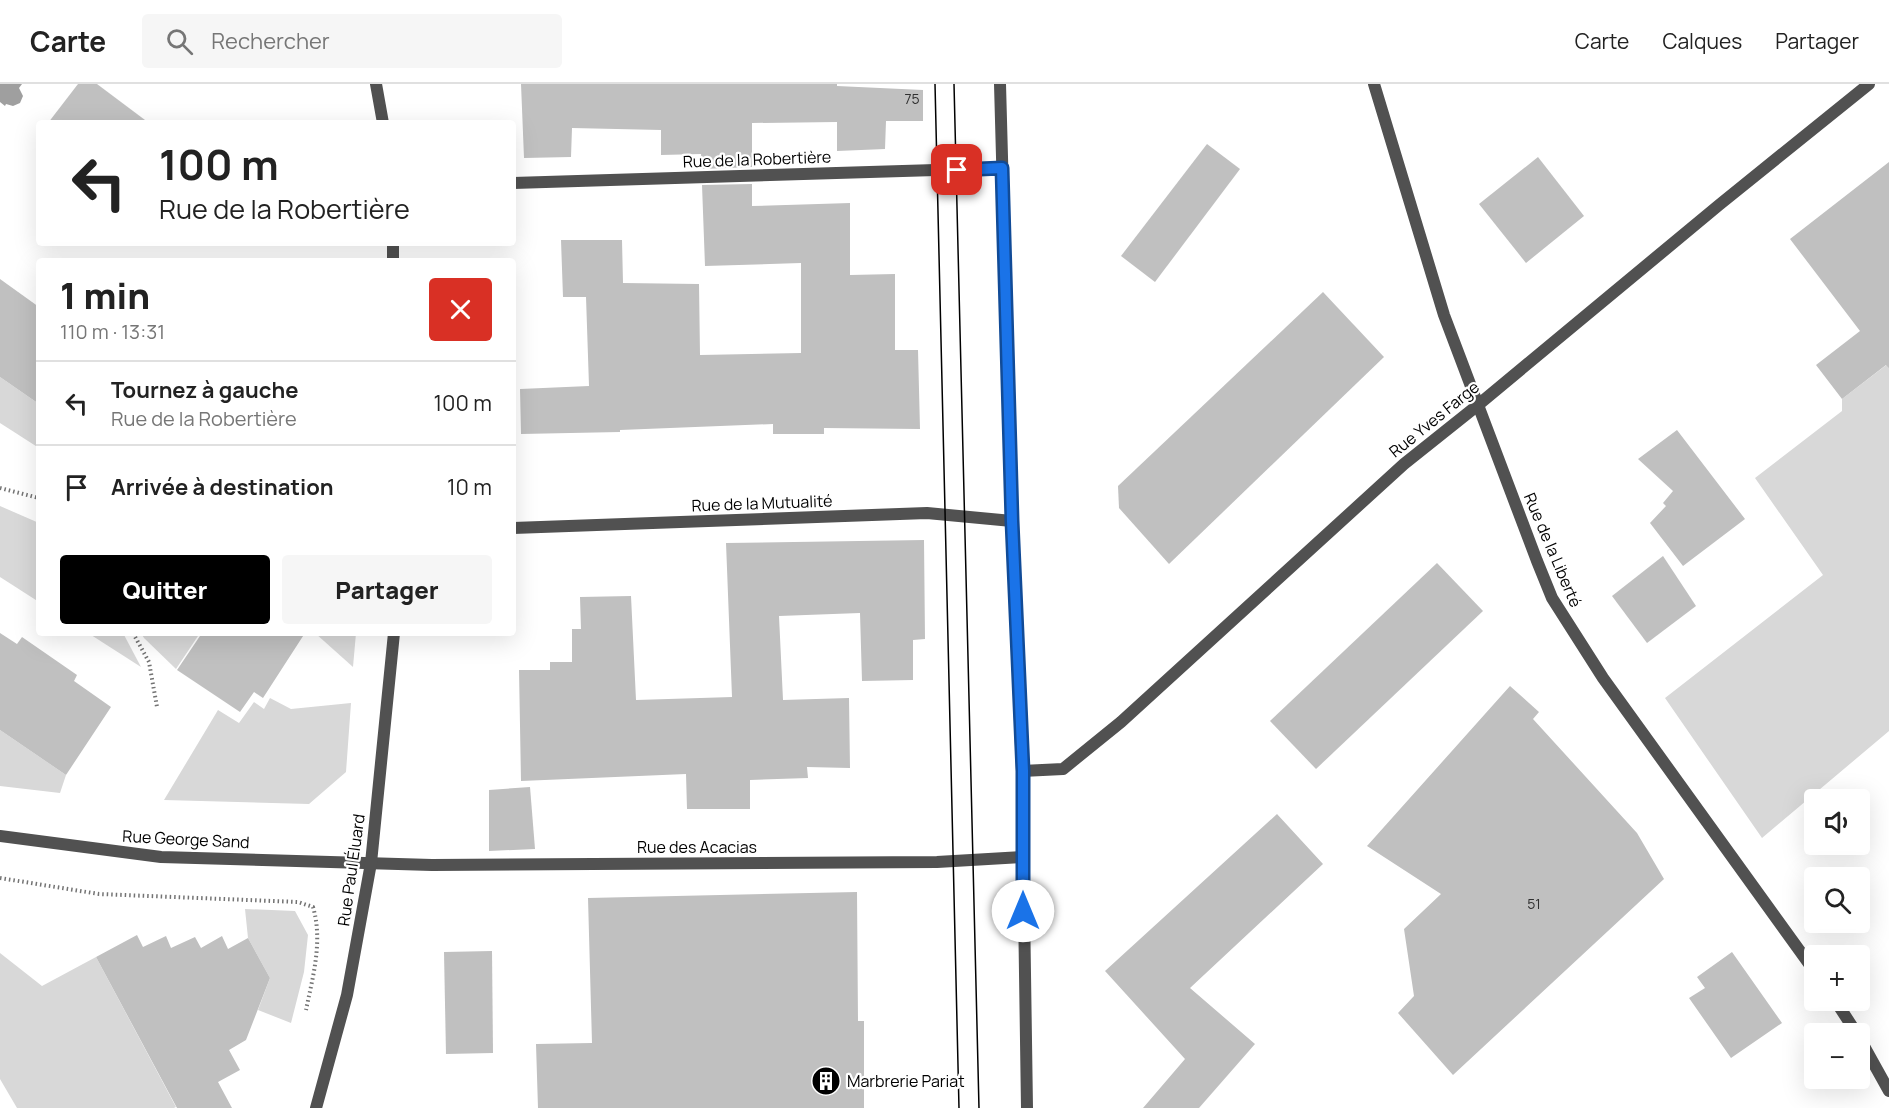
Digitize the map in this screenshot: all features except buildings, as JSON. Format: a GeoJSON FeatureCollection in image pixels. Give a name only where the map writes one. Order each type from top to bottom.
{"type":"FeatureCollection","features":[{"type":"Feature","properties":{"kind":"street"},"geometry":{"type":"LineString","coordinates":[[376,84],[382,120]]}},
{"type":"Feature","properties":{"kind":"street"},"geometry":{"type":"LineString","coordinates":[[1000,84],[1012,521],[1023,771],[1027,1108]]}},
{"type":"Feature","properties":{"kind":"street","name":"Rue de la Liberté"},"geometry":{"type":"LineString","coordinates":[[1374,84],[1444,315],[1552,598],[1603,678],[1804,957]]}},
{"type":"Feature","properties":{"kind":"street","name":"Rue Yves Farge"},"geometry":{"type":"LineString","coordinates":[[1023,771],[1063,769],[1080,756],[1121,722],[1404,464],[1869,84]]}},
{"type":"Feature","properties":{"kind":"street","name":"Rue de la Robertière"},"geometry":{"type":"LineString","coordinates":[[516,183],[1002,168]]}},
{"type":"Feature","properties":{"kind":"street","name":"Rue de la Mutualité"},"geometry":{"type":"LineString","coordinates":[[516,528],[927,513],[1012,521]]}},
{"type":"Feature","properties":{"kind":"street","name":"Rue Paul Éluard"},"geometry":{"type":"LineString","coordinates":[[316,1108],[347,995],[371,863],[394,636]]}},
{"type":"Feature","properties":{"kind":"street","name":"Rue George Sand"},"geometry":{"type":"LineString","coordinates":[[0,836],[161,857],[371,863]]}},
{"type":"Feature","properties":{"kind":"street","name":"Rue des Acacias"},"geometry":{"type":"LineString","coordinates":[[371,863],[432,865],[937,862],[1023,856]]}},
{"type":"Feature","properties":{"kind":"street"},"geometry":{"type":"LineString","coordinates":[[1870,1054],[1886,1077],[1889,1091]]}},
{"type":"Feature","properties":{"kind":"path"},"geometry":{"type":"LineString","coordinates":[[0,488],[36,497]]}},
{"type":"Feature","properties":{"kind":"path"},"geometry":{"type":"LineString","coordinates":[[136,636],[149,662],[156,707]]}},
{"type":"Feature","properties":{"kind":"path"},"geometry":{"type":"LineString","coordinates":[[0,878],[99,894],[298,902],[313,907],[317,920],[317,956],[306,1011]]}},
{"type":"Feature","properties":{"kind":"shaded area"},"geometry":{"type":"Polygon","coordinates":[[[0,84],[22,84],[19,88],[23,96],[20,103],[5,106],[0,102],[0,84]]]}},
{"type":"Feature","properties":{"kind":"shaded area"},"geometry":{"type":"Polygon","coordinates":[[[1889,363],[1889,731],[1820,789],[1804,789],[1804,803],[1762,838],[1665,698],[1823,575],[1755,478],[1842,411],[1842,399],[1889,363]]]}},
{"type":"Feature","properties":{"kind":"shaded area"},"geometry":{"type":"Polygon","coordinates":[[[0,377],[36,402],[36,446],[0,423],[0,377]]]}},
{"type":"Feature","properties":{"kind":"shaded area"},"geometry":{"type":"Polygon","coordinates":[[[0,506],[36,522],[36,600],[0,577],[0,506]]]}},
{"type":"Feature","properties":{"kind":"shaded area"},"geometry":{"type":"Polygon","coordinates":[[[93,636],[125,636],[141,667],[93,636]]]}},
{"type":"Feature","properties":{"kind":"shaded area"},"geometry":{"type":"Polygon","coordinates":[[[143,636],[198,636],[176,669],[143,636]]]}},
{"type":"Feature","properties":{"kind":"shaded area"},"geometry":{"type":"Polygon","coordinates":[[[318,636],[356,636],[353,667],[318,636]]]}},
{"type":"Feature","properties":{"kind":"shaded area"},"geometry":{"type":"Polygon","coordinates":[[[270,698],[291,709],[351,703],[346,772],[309,804],[164,800],[218,710],[239,723],[254,702],[264,709],[270,698]]]}},
{"type":"Feature","properties":{"kind":"shaded area"},"geometry":{"type":"Polygon","coordinates":[[[0,730],[66,775],[60,793],[0,786],[0,730]]]}},
{"type":"Feature","properties":{"kind":"shaded area"},"geometry":{"type":"Polygon","coordinates":[[[245,909],[295,911],[308,935],[304,972],[291,1023],[258,1010],[270,978],[248,938],[245,909]]]}},
{"type":"Feature","properties":{"kind":"shaded area"},"geometry":{"type":"Polygon","coordinates":[[[0,953],[42,986],[96,957],[176,1107],[17,1108],[0,1079],[0,953]]]}},
{"type":"Feature","properties":{"kind":"tram line"},"geometry":{"type":"LineString","coordinates":[[935,84],[959,1108]]}},
{"type":"Feature","properties":{"kind":"tram line"},"geometry":{"type":"LineString","coordinates":[[954,84],[979,1108]]}},
{"type":"Feature","properties":{"kind":"place","name":"Marbrerie Pariat"},"geometry":{"type":"Point","coordinates":[826,1081]}},
{"type":"Feature","properties":{"kind":"route"},"geometry":{"type":"LineString","coordinates":[[957,170],[1002,168],[1012,521],[1023,771],[1023,911]]}}]}
